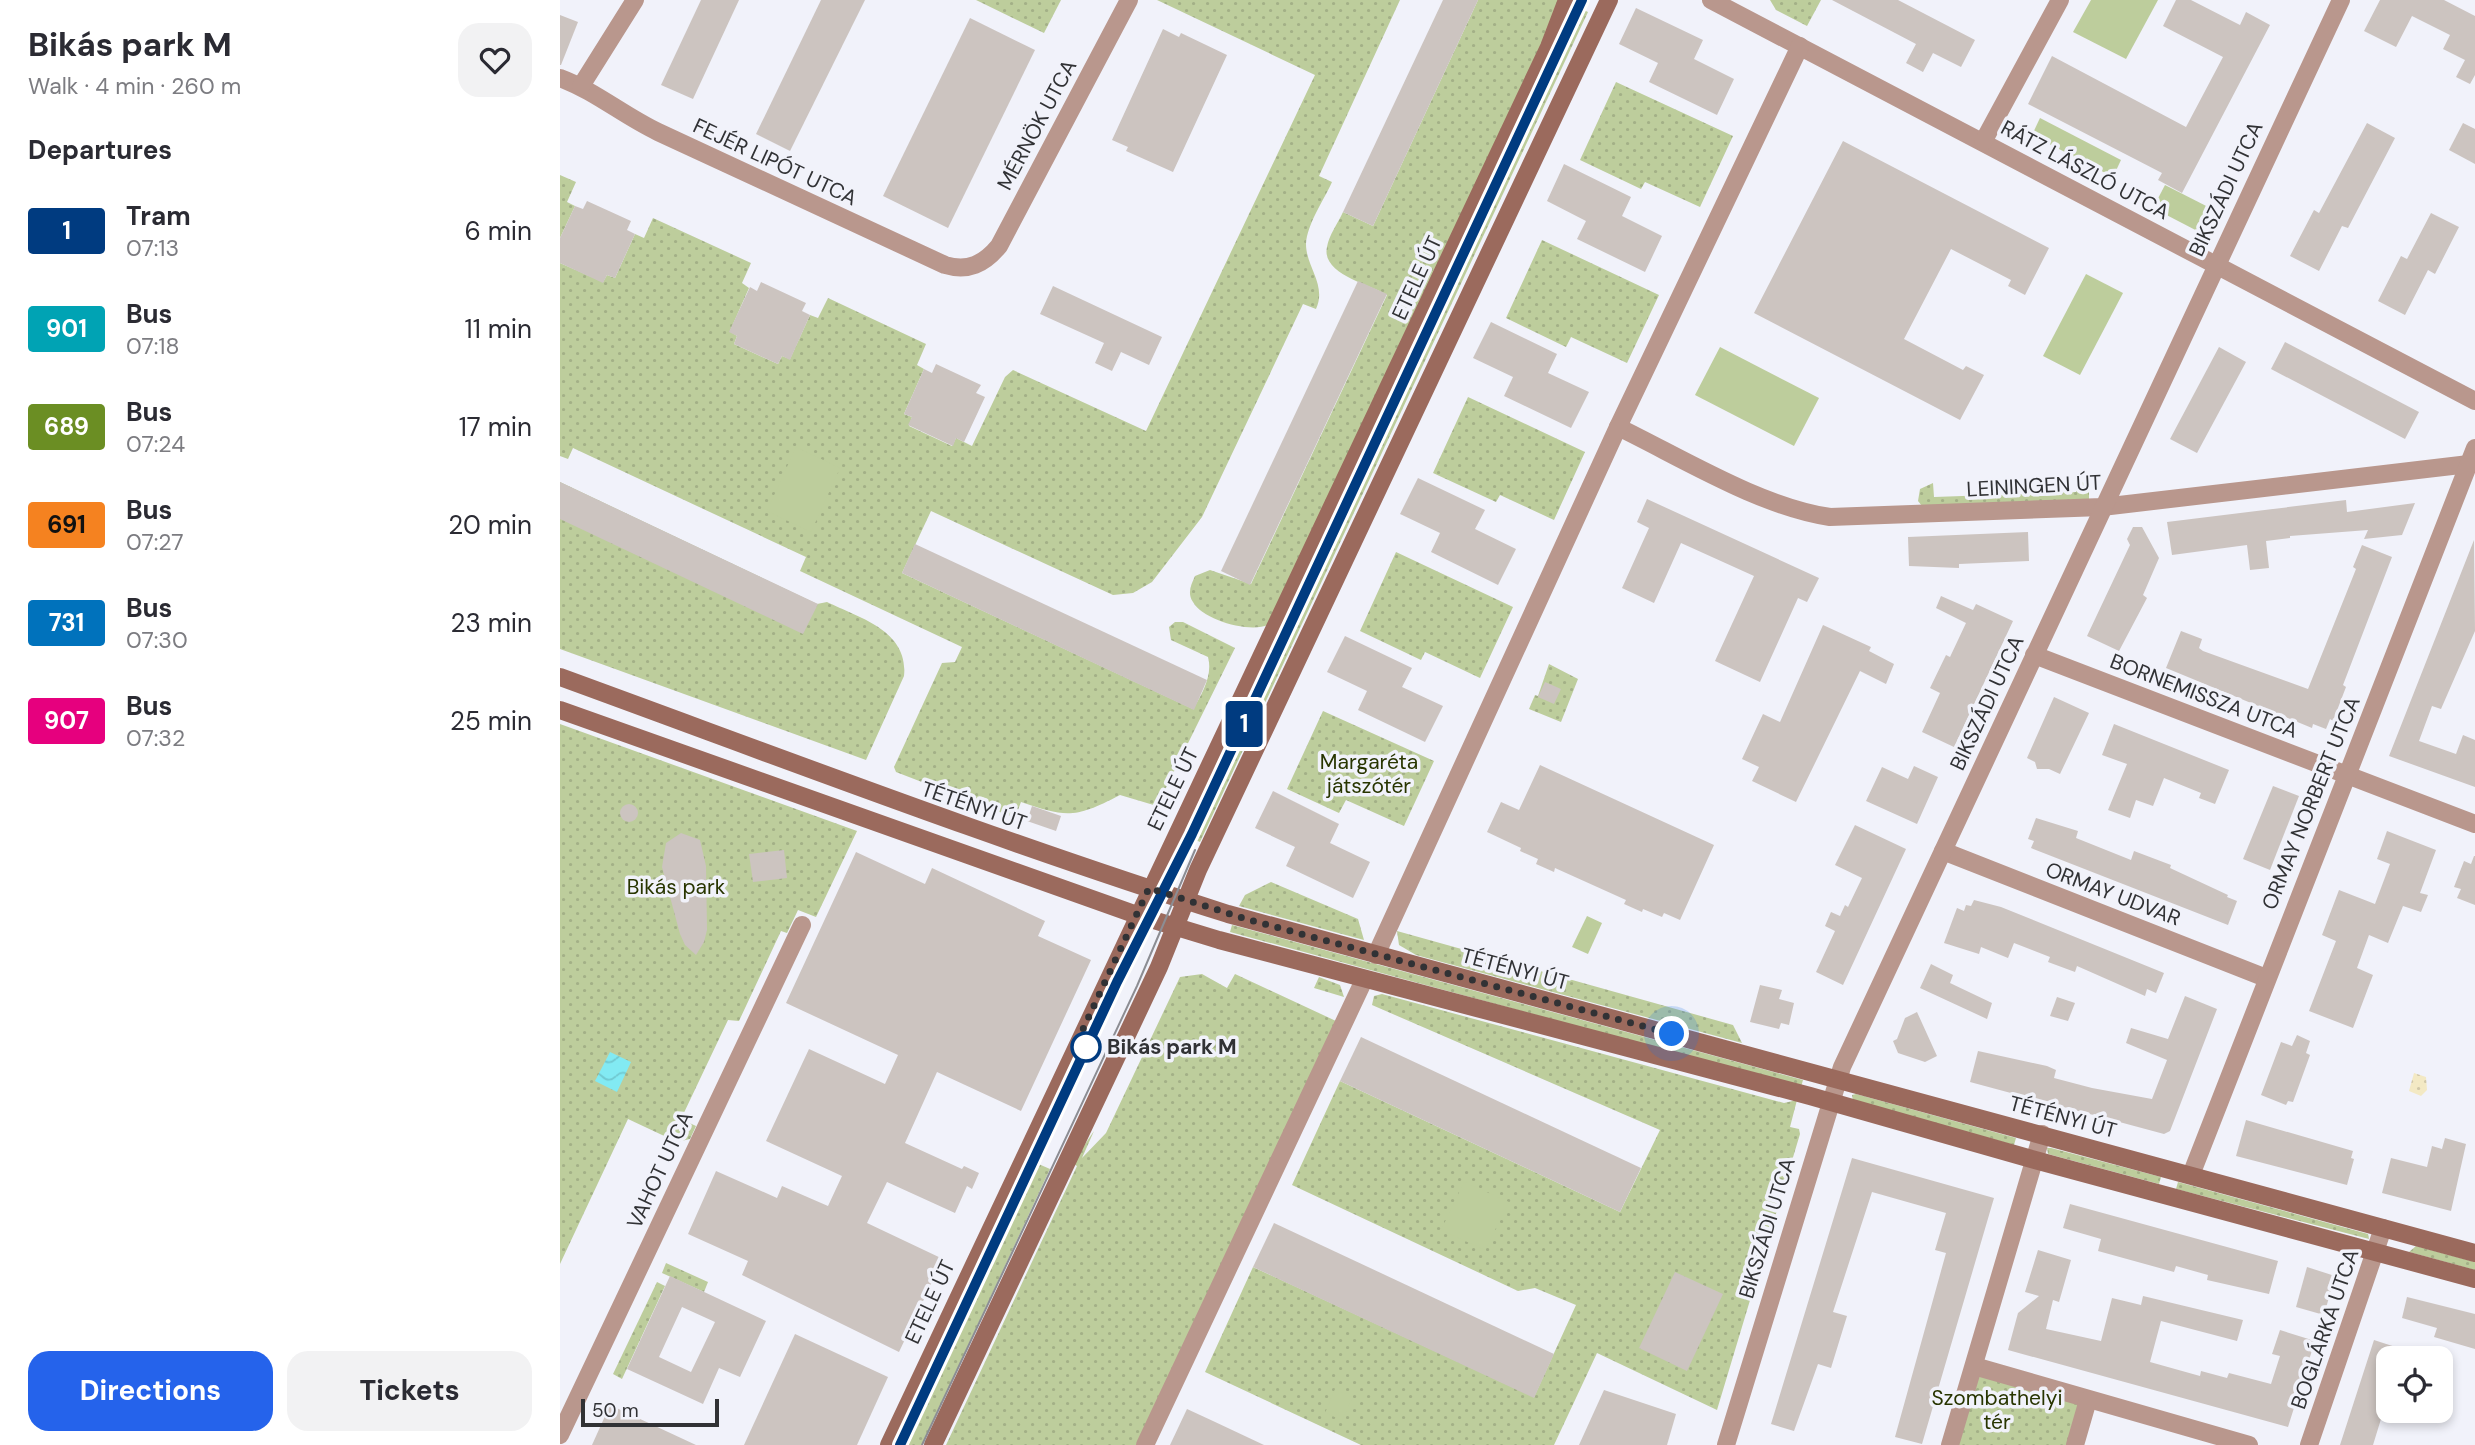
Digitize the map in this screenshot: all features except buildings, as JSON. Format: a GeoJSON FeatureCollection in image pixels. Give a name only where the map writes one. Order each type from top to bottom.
{"type":"FeatureCollection","features":[{"type":"Feature","properties":{"kind":"main road","name":"ETELE ÚT"},"geometry":{"type":"LineString","coordinates":[[888,1445],[1149,888],[1413,341],[1549,47],[1567,0]]}},
{"type":"Feature","properties":{"kind":"main road"},"geometry":{"type":"LineString","coordinates":[[933,1445],[1609,0]]}},
{"type":"Feature","properties":{"kind":"main road","name":"TÉTÉNYI ÚT"},"geometry":{"type":"LineString","coordinates":[[560,677],[864,792],[1186,900],[1838,1082],[2042,1134],[2475,1253]]}},
{"type":"Feature","properties":{"kind":"main road"},"geometry":{"type":"LineString","coordinates":[[560,710],[1137,915],[1364,980],[1830,1102],[2475,1279]]}},
{"type":"Feature","properties":{"kind":"main road"},"geometry":{"type":"LineString","coordinates":[[855,814],[864,792]]}},
{"type":"Feature","properties":{"kind":"street"},"geometry":{"type":"LineString","coordinates":[[582,86],[635,0]]}},
{"type":"Feature","properties":{"kind":"street","name":"MÉRNÖK UTCA"},"geometry":{"type":"LineString","coordinates":[[978,264],[989,258],[999,246],[1129,0]]}},
{"type":"Feature","properties":{"kind":"street","name":"RÁTZ LÁSZLÓ UTCA"},"geometry":{"type":"LineString","coordinates":[[1711,0],[1733,5],[1800,46],[2475,401]]}},
{"type":"Feature","properties":{"kind":"street"},"geometry":{"type":"LineString","coordinates":[[1983,142],[2060,0]]}},
{"type":"Feature","properties":{"kind":"street","name":"BIKSZÁDI UTCA"},"geometry":{"type":"LineString","coordinates":[[1726,1445],[1838,1082],[2102,507],[2341,0]]}},
{"type":"Feature","properties":{"kind":"street"},"geometry":{"type":"LineString","coordinates":[[1376,955],[1618,427],[1800,46]]}},
{"type":"Feature","properties":{"kind":"street","name":"FEJÉR LIPÓT UTCA"},"geometry":{"type":"LineString","coordinates":[[560,78],[582,86],[625,116],[945,265],[967,269],[978,264]]}},
{"type":"Feature","properties":{"kind":"street","name":"LEININGEN ÚT"},"geometry":{"type":"LineString","coordinates":[[1618,427],[1764,497],[1806,513],[1830,517],[2102,507],[2472,456]]}},
{"type":"Feature","properties":{"kind":"street","name":"ORMAY NORBERT UTCA"},"geometry":{"type":"LineString","coordinates":[[2191,1175],[2472,456]]}},
{"type":"Feature","properties":{"kind":"street","name":"BORNEMISSZA UTCA"},"geometry":{"type":"LineString","coordinates":[[2034,655],[2475,824]]}},
{"type":"Feature","properties":{"kind":"street","name":"ORMAY UDVAR"},"geometry":{"type":"LineString","coordinates":[[1943,852],[2266,978]]}},
{"type":"Feature","properties":{"kind":"street","name":"VAHOT UTCA"},"geometry":{"type":"LineString","coordinates":[[560,1435],[802,925]]}},
{"type":"Feature","properties":{"kind":"street"},"geometry":{"type":"LineString","coordinates":[[1145,1445],[1364,980]]}},
{"type":"Feature","properties":{"kind":"street"},"geometry":{"type":"LineString","coordinates":[[1950,1445],[2042,1134]]}},
{"type":"Feature","properties":{"kind":"street","name":"BOGLÁRKA UTCA"},"geometry":{"type":"LineString","coordinates":[[2309,1445],[2383,1228]]}},
{"type":"Feature","properties":{"kind":"street"},"geometry":{"type":"LineString","coordinates":[[1974,1366],[2249,1445]]}},
{"type":"Feature","properties":{"kind":"street"},"geometry":{"type":"LineString","coordinates":[[2075,1445],[2088,1400]]}},
{"type":"Feature","properties":{"kind":"green space"},"geometry":{"type":"Polygon","coordinates":[[[976,0],[1061,0],[1044,33],[976,0]]]}},
{"type":"Feature","properties":{"kind":"green space"},"geometry":{"type":"Polygon","coordinates":[[[1157,0],[1400,0],[1319,176],[1332,182],[1307,236],[1307,252],[1319,292],[1316,309],[1303,304],[1202,517],[1152,582],[1133,593],[1113,595],[931,511],[902,573],[1193,709],[1208,677],[1208,657],[1171,640],[1169,627],[1175,622],[1183,622],[1235,648],[1157,806],[1120,795],[1092,808],[1071,813],[1050,811],[1021,802],[1015,818],[896,772],[894,767],[942,663],[955,662],[962,647],[800,571],[806,557],[573,448],[568,459],[560,456],[560,263],[603,282],[607,275],[615,278],[635,234],[644,238],[653,218],[751,263],[742,283],[749,288],[730,331],[737,336],[734,344],[778,364],[782,356],[790,359],[810,315],[818,318],[828,298],[926,344],[917,365],[924,369],[904,414],[912,417],[909,426],[952,446],[956,438],[972,446],[1005,377],[1013,370],[1146,431],[1315,75],[1157,0]]]}},
{"type":"Feature","properties":{"kind":"green space"},"geometry":{"type":"Polygon","coordinates":[[[1478,0],[1562,0],[1268,625],[1239,626],[1216,619],[1198,608],[1191,599],[1190,589],[1195,576],[1210,570],[1251,584],[1387,295],[1348,277],[1331,264],[1327,256],[1330,238],[1343,212],[1373,226],[1478,0]]]}},
{"type":"Feature","properties":{"kind":"green space"},"geometry":{"type":"Polygon","coordinates":[[[1770,0],[1821,0],[1807,26],[1776,10],[1770,0]]]}},
{"type":"Feature","properties":{"kind":"green space"},"geometry":{"type":"Polygon","coordinates":[[[2091,0],[2158,0],[2126,59],[2073,32],[2091,0]]]}},
{"type":"Feature","properties":{"kind":"green space"},"geometry":{"type":"Polygon","coordinates":[[[1577,7],[1588,12],[1200,842],[1189,837],[1577,7]]]}},
{"type":"Feature","properties":{"kind":"green space"},"geometry":{"type":"Polygon","coordinates":[[[1616,82],[1733,136],[1700,207],[1645,182],[1641,189],[1580,160],[1616,82]]]}},
{"type":"Feature","properties":{"kind":"green space"},"geometry":{"type":"Polygon","coordinates":[[[2040,118],[2121,160],[2113,177],[2032,135],[2040,118]]]}},
{"type":"Feature","properties":{"kind":"green space"},"geometry":{"type":"Polygon","coordinates":[[[560,175],[576,182],[567,202],[575,206],[560,238],[560,175]]]}},
{"type":"Feature","properties":{"kind":"green space"},"geometry":{"type":"Polygon","coordinates":[[[2165,185],[2218,212],[2207,236],[2153,208],[2165,185]]]}},
{"type":"Feature","properties":{"kind":"green space"},"geometry":{"type":"Polygon","coordinates":[[[1542,240],[1659,295],[1627,363],[1571,337],[1566,347],[1506,318],[1542,240]]]}},
{"type":"Feature","properties":{"kind":"green space"},"geometry":{"type":"Polygon","coordinates":[[[2086,274],[2123,293],[2080,375],[2043,356],[2086,274]]]}},
{"type":"Feature","properties":{"kind":"green space"},"geometry":{"type":"Polygon","coordinates":[[[1720,347],[1819,398],[1794,446],[1695,395],[1720,347]]]}},
{"type":"Feature","properties":{"kind":"green space"},"geometry":{"type":"Polygon","coordinates":[[[1468,397],[1585,452],[1554,520],[1500,495],[1496,502],[1433,473],[1468,397]]]}},
{"type":"Feature","properties":{"kind":"green space"},"geometry":{"type":"Polygon","coordinates":[[[796,447],[840,468],[811,532],[767,511],[796,447]]]}},
{"type":"Feature","properties":{"kind":"green space"},"geometry":{"type":"Polygon","coordinates":[[[2076,478],[2089,486],[2089,499],[1922,506],[1918,501],[1920,489],[1933,483],[1934,497],[2076,492],[2076,478]]]}},
{"type":"Feature","properties":{"kind":"green space"},"geometry":{"type":"Polygon","coordinates":[[[560,482],[817,604],[827,602],[854,614],[891,637],[899,648],[904,676],[866,760],[560,649],[560,482]]]}},
{"type":"Feature","properties":{"kind":"green space"},"geometry":{"type":"Polygon","coordinates":[[[1396,552],[1513,607],[1480,678],[1425,652],[1421,660],[1360,631],[1396,552]]]}},
{"type":"Feature","properties":{"kind":"green space"},"geometry":{"type":"Polygon","coordinates":[[[1549,664],[1578,679],[1561,722],[1529,709],[1535,695],[1538,696],[1549,664]]]}},
{"type":"Feature","properties":{"kind":"green space","name":"Margaréta játszótér"},"geometry":{"type":"Polygon","coordinates":[[[1323,711],[1434,761],[1404,826],[1346,800],[1339,813],[1287,789],[1323,711]]]}},
{"type":"Feature","properties":{"kind":"green space","name":"Bikás park"},"geometry":{"type":"Polygon","coordinates":[[[560,724],[857,831],[816,917],[798,910],[787,933],[781,931],[739,1021],[728,1020],[681,1119],[696,1126],[690,1139],[677,1142],[628,1119],[560,1264],[560,724]]]}},
{"type":"Feature","properties":{"kind":"green space"},"geometry":{"type":"Polygon","coordinates":[[[1271,882],[1358,919],[1364,940],[1239,906],[1245,895],[1271,882]]]}},
{"type":"Feature","properties":{"kind":"green space"},"geometry":{"type":"Polygon","coordinates":[[[1587,916],[1602,923],[1588,954],[1572,947],[1587,916]]]}},
{"type":"Feature","properties":{"kind":"green space"},"geometry":{"type":"Polygon","coordinates":[[[1232,925],[1803,1080],[1801,1087],[1230,932],[1232,925]]]}},
{"type":"Feature","properties":{"kind":"green space"},"geometry":{"type":"Polygon","coordinates":[[[1397,931],[1733,1025],[1742,1043],[1416,955],[1399,945],[1397,931]]]}},
{"type":"Feature","properties":{"kind":"green space"},"geometry":{"type":"Polygon","coordinates":[[[1202,974],[1227,988],[1235,974],[1336,1021],[1136,1445],[946,1445],[1077,1166],[1072,1163],[1094,1131],[1082,1158],[1106,1133],[1180,977],[1202,974]]]}},
{"type":"Feature","properties":{"kind":"green space"},"geometry":{"type":"Polygon","coordinates":[[[1319,977],[1340,985],[1344,997],[1314,988],[1319,977]]]}},
{"type":"Feature","properties":{"kind":"green space"},"geometry":{"type":"Polygon","coordinates":[[[1382,994],[1784,1103],[1797,1100],[1790,1127],[1799,1129],[1800,1134],[1717,1410],[1597,1353],[1554,1445],[1361,1445],[1205,1372],[1253,1267],[1534,1397],[1576,1305],[1535,1288],[1518,1291],[1292,1185],[1340,1081],[1620,1212],[1660,1130],[1372,1005],[1374,996],[1382,994]]]}},
{"type":"Feature","properties":{"kind":"green space"},"geometry":{"type":"Polygon","coordinates":[[[1852,1095],[2016,1138],[2014,1145],[1853,1101],[1852,1095]]]}},
{"type":"Feature","properties":{"kind":"green space"},"geometry":{"type":"Polygon","coordinates":[[[2047,1148],[2161,1177],[2159,1184],[2048,1154],[2047,1148]]]}},
{"type":"Feature","properties":{"kind":"green space"},"geometry":{"type":"Polygon","coordinates":[[[1034,1162],[1050,1169],[922,1445],[900,1445],[1034,1162]]]}},
{"type":"Feature","properties":{"kind":"green space"},"geometry":{"type":"Polygon","coordinates":[[[1464,1182],[1509,1202],[1485,1250],[1441,1230],[1464,1182]]]}},
{"type":"Feature","properties":{"kind":"green space"},"geometry":{"type":"Polygon","coordinates":[[[2178,1182],[2368,1234],[2369,1239],[2176,1189],[2178,1182]]]}},
{"type":"Feature","properties":{"kind":"green space"},"geometry":{"type":"Polygon","coordinates":[[[2416,1246],[2475,1262],[2475,1270],[2409,1252],[2416,1246]]]}},
{"type":"Feature","properties":{"kind":"green space"},"geometry":{"type":"Polygon","coordinates":[[[666,1263],[708,1282],[704,1292],[662,1273],[666,1263]]]}},
{"type":"Feature","properties":{"kind":"green space"},"geometry":{"type":"Polygon","coordinates":[[[657,1282],[665,1286],[622,1379],[613,1374],[657,1282]]]}},
{"type":"Feature","properties":{"kind":"green space","name":"Szombathelyi tér"},"geometry":{"type":"Polygon","coordinates":[[[1974,1366],[2088,1400],[2075,1445],[1950,1445],[1974,1366]]]}},
{"type":"Feature","properties":{"kind":"green space"},"geometry":{"type":"Polygon","coordinates":[[[1335,1389],[1353,1397],[1342,1420],[1325,1413],[1335,1389]]]}},
{"type":"Feature","properties":{"kind":"sand"},"geometry":{"type":"Polygon","coordinates":[[[2414,1073],[2426,1077],[2427,1090],[2421,1096],[2409,1091],[2414,1073]]]}},
{"type":"Feature","properties":{"kind":"water"},"geometry":{"type":"Polygon","coordinates":[[[610,1052],[631,1062],[617,1092],[595,1081],[610,1052]]]}},
{"type":"Feature","properties":{"kind":"tram line"},"geometry":{"type":"LineString","coordinates":[[900,1445],[1117,982],[1192,834],[1582,0]]}},
{"type":"Feature","properties":{"kind":"tram line","name":"1"},"geometry":{"type":"LineString","coordinates":[[900,1445],[1136,942],[1192,834],[1582,0]]}},
{"type":"Feature","properties":{"kind":"tram line"},"geometry":{"type":"LineString","coordinates":[[922,1445],[1137,986],[1195,850]]}},
{"type":"Feature","properties":{"kind":"place","name":"Bikás park M"},"geometry":{"type":"Point","coordinates":[1086,1047]}},
{"type":"Feature","properties":{"kind":"route"},"geometry":{"type":"LineString","coordinates":[[1086,1047],[1077,1042],[1149,888],[1246,919],[1672,1034]]}}]}
